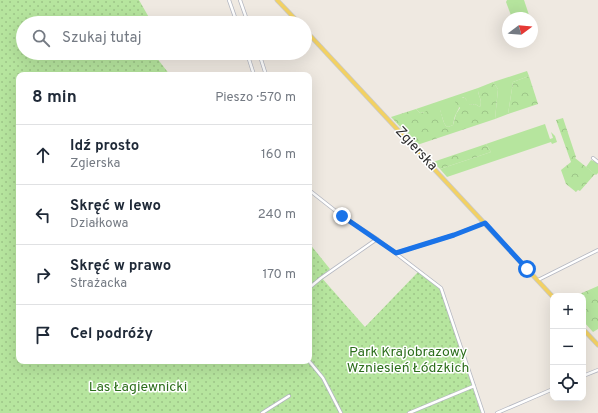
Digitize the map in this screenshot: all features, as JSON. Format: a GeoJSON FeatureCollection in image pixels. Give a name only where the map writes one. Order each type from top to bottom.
{"type":"FeatureCollection","features":[{"type":"Feature","properties":{"kind":"main road"},"geometry":{"type":"LineString","coordinates":[[277,0],[292,16]]}},
{"type":"Feature","properties":{"kind":"main road","name":"Zgierska"},"geometry":{"type":"LineString","coordinates":[[312,38],[550,294]]}},
{"type":"Feature","properties":{"kind":"main road"},"geometry":{"type":"LineString","coordinates":[[586,332],[598,345]]}},
{"type":"Feature","properties":{"kind":"street"},"geometry":{"type":"LineString","coordinates":[[229,0],[235,16]]}},
{"type":"Feature","properties":{"kind":"street"},"geometry":{"type":"LineString","coordinates":[[240,0],[246,16]]}},
{"type":"Feature","properties":{"kind":"street"},"geometry":{"type":"LineString","coordinates":[[249,60],[253,72]]}},
{"type":"Feature","properties":{"kind":"street"},"geometry":{"type":"LineString","coordinates":[[261,60],[265,72]]}},
{"type":"Feature","properties":{"kind":"street"},"geometry":{"type":"LineString","coordinates":[[593,158],[598,162]]}},
{"type":"Feature","properties":{"kind":"street"},"geometry":{"type":"LineString","coordinates":[[312,192],[342,216],[396,253],[441,288],[483,413]]}},
{"type":"Feature","properties":{"kind":"street"},"geometry":{"type":"LineString","coordinates":[[396,253],[454,235],[485,223]]}},
{"type":"Feature","properties":{"kind":"street"},"geometry":{"type":"LineString","coordinates":[[312,286],[377,239]]}},
{"type":"Feature","properties":{"kind":"street"},"geometry":{"type":"LineString","coordinates":[[538,280],[598,250]]}},
{"type":"Feature","properties":{"kind":"street"},"geometry":{"type":"LineString","coordinates":[[311,364],[323,378],[341,413]]}},
{"type":"Feature","properties":{"kind":"street"},"geometry":{"type":"LineString","coordinates":[[586,375],[598,370]]}},
{"type":"Feature","properties":{"kind":"street"},"geometry":{"type":"LineString","coordinates":[[409,413],[474,386]]}},
{"type":"Feature","properties":{"kind":"street"},"geometry":{"type":"LineString","coordinates":[[497,413],[550,390]]}},
{"type":"Feature","properties":{"kind":"street"},"geometry":{"type":"LineString","coordinates":[[262,413],[289,396]]}},
{"type":"Feature","properties":{"kind":"green space","name":"Park Krajobrazowy Wzniesień Łódzkich"},"geometry":{"type":"Polygon","coordinates":[[[0,0],[139,0],[148,16],[16,16],[16,60],[158,60],[168,72],[16,72],[16,364],[312,364],[312,247],[330,269],[321,277],[365,327],[418,272],[441,289],[481,413],[0,413],[0,0]]]}},
{"type":"Feature","properties":{"kind":"green space"},"geometry":{"type":"Polygon","coordinates":[[[507,0],[524,0],[528,12],[510,12],[506,2],[507,0]]]}},
{"type":"Feature","properties":{"kind":"green space"},"geometry":{"type":"Polygon","coordinates":[[[527,71],[529,76],[513,82],[508,114],[495,119],[498,89],[493,82],[527,71]]]}},
{"type":"Feature","properties":{"kind":"green space"},"geometry":{"type":"Polygon","coordinates":[[[529,76],[538,104],[508,114],[513,82],[529,76]]]}},
{"type":"Feature","properties":{"kind":"green space"},"geometry":{"type":"Polygon","coordinates":[[[493,82],[498,89],[495,119],[417,145],[391,117],[416,109],[422,113],[432,107],[437,106],[440,110],[444,124],[448,127],[453,125],[456,114],[460,108],[455,102],[455,99],[460,97],[465,98],[470,105],[475,104],[480,107],[481,102],[478,88],[493,82]]]}},
{"type":"Feature","properties":{"kind":"green space"},"geometry":{"type":"Polygon","coordinates":[[[478,88],[481,102],[480,107],[475,104],[470,105],[463,97],[456,102],[459,105],[459,109],[455,116],[453,125],[448,127],[444,123],[440,110],[420,113],[416,109],[478,88]]]}},
{"type":"Feature","properties":{"kind":"green space"},"geometry":{"type":"Polygon","coordinates":[[[563,118],[576,157],[575,158],[595,174],[580,191],[578,190],[576,192],[566,184],[561,170],[571,162],[556,120],[563,118]]]}},
{"type":"Feature","properties":{"kind":"green space"},"geometry":{"type":"Polygon","coordinates":[[[545,124],[550,139],[553,138],[551,132],[555,136],[557,142],[552,144],[551,142],[447,177],[440,169],[491,152],[486,144],[545,124]]]}},
{"type":"Feature","properties":{"kind":"green space"},"geometry":{"type":"Polygon","coordinates":[[[486,144],[491,152],[440,169],[433,162],[486,144]]]}},
{"type":"Feature","properties":{"kind":"green space"},"geometry":{"type":"Polygon","coordinates":[[[591,160],[598,163],[598,173],[596,175],[586,167],[591,160]]]}},
{"type":"Feature","properties":{"kind":"green space"},"geometry":{"type":"Polygon","coordinates":[[[598,286],[598,329],[593,332],[586,324],[586,293],[582,293],[598,286]]]}},
{"type":"Feature","properties":{"kind":"route"},"geometry":{"type":"LineString","coordinates":[[342,216],[396,253],[454,235],[485,223],[527,269]]}},
{"type":"Feature","properties":{"kind":"park label","name":"Las Łagiewnicki"},"geometry":{"type":"Point","coordinates":[138,387]}}]}
